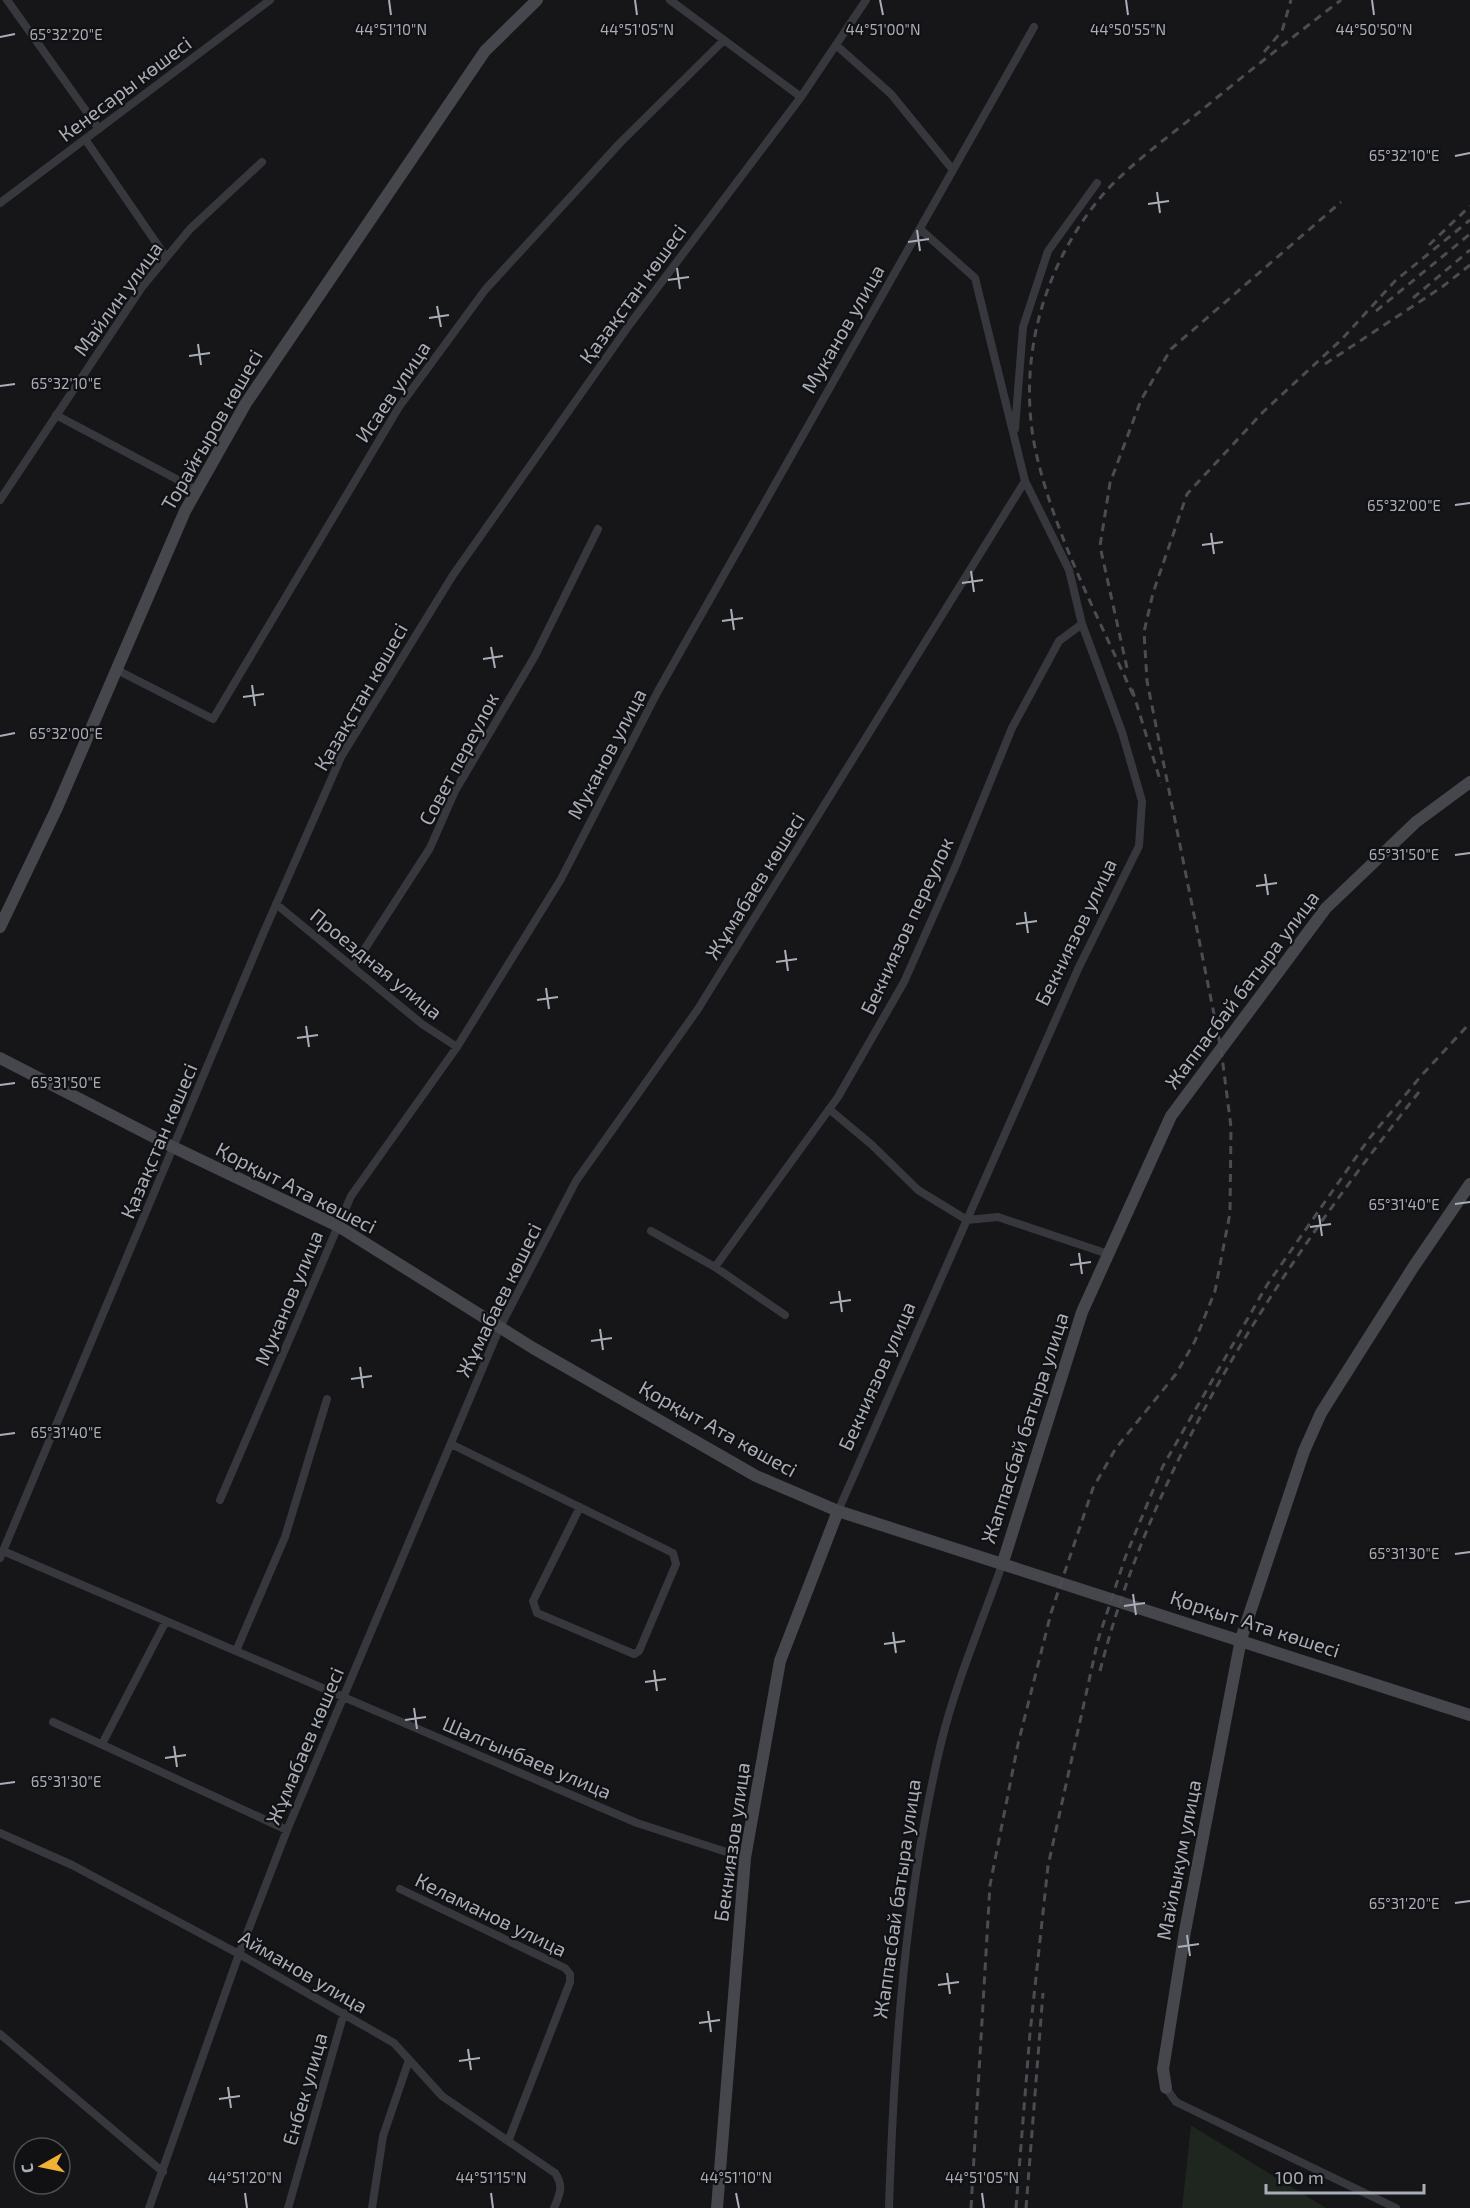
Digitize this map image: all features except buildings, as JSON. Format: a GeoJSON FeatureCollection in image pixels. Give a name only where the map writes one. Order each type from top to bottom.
{"type":"FeatureCollection","features":[{"type":"Feature","properties":{"kind":"street"},"geometry":{"type":"LineString","coordinates":[[7,0],[99,129]]}},
{"type":"Feature","properties":{"kind":"street","name":"Кенесары көшесі"},"geometry":{"type":"LineString","coordinates":[[0,203],[270,0]]}},
{"type":"Feature","properties":{"kind":"street","name":"Торайғыров көшесі"},"geometry":{"type":"LineString","coordinates":[[0,927],[56,810],[180,521],[246,403],[485,51],[537,0]]}},
{"type":"Feature","properties":{"kind":"street"},"geometry":{"type":"LineString","coordinates":[[670,0],[801,97]]}},
{"type":"Feature","properties":{"kind":"street","name":"Қазақстан көшесі"},"geometry":{"type":"LineString","coordinates":[[2,1555],[276,904],[341,757],[453,576],[630,324],[801,97],[866,0]]}},
{"type":"Feature","properties":{"kind":"street","name":"Муканов улица"},"geometry":{"type":"LineString","coordinates":[[220,1500],[351,1196],[458,1047],[561,879],[658,691],[1034,27]]}},
{"type":"Feature","properties":{"kind":"street","name":"Исаев улица"},"geometry":{"type":"LineString","coordinates":[[115,669],[213,718],[399,407],[485,290],[620,143],[724,40]]}},
{"type":"Feature","properties":{"kind":"street"},"geometry":{"type":"LineString","coordinates":[[836,45],[891,94],[953,170]]}},
{"type":"Feature","properties":{"kind":"street"},"geometry":{"type":"LineString","coordinates":[[86,139],[166,257]]}},
{"type":"Feature","properties":{"kind":"street","name":"Майлин улица"},"geometry":{"type":"LineString","coordinates":[[0,500],[142,287],[190,229],[262,162]]}},
{"type":"Feature","properties":{"kind":"street"},"geometry":{"type":"LineString","coordinates":[[1014,438],[1023,327],[1044,261],[1048,250],[1097,183]]}},
{"type":"Feature","properties":{"kind":"street","name":"Бекниязов улица"},"geometry":{"type":"LineString","coordinates":[[717,2208],[745,1857],[780,1661],[838,1511],[1078,969],[1139,846],[1142,801],[1122,732],[1082,624],[1069,570],[1025,481],[975,278],[920,229]]}},
{"type":"Feature","properties":{"kind":"street"},"geometry":{"type":"LineString","coordinates":[[56,415],[197,490]]}},
{"type":"Feature","properties":{"kind":"street","name":"Жұмабаев көшесі"},"geometry":{"type":"LineString","coordinates":[[149,2208],[239,1954],[288,1830],[500,1328],[576,1181],[698,1009],[1025,481]]}},
{"type":"Feature","properties":{"kind":"street","name":"Совет переулок"},"geometry":{"type":"LineString","coordinates":[[353,967],[430,848],[455,791],[535,656],[598,529]]}},
{"type":"Feature","properties":{"kind":"street","name":"Бекниязов переулок"},"geometry":{"type":"LineString","coordinates":[[715,1267],[829,1109],[904,982],[956,865],[1012,728],[1059,641],[1082,624]]}},
{"type":"Feature","properties":{"kind":"street","name":"Жаппасбай батыра улица"},"geometry":{"type":"LineString","coordinates":[[889,2208],[893,2082],[924,1821],[954,1699],[1003,1562],[1082,1312],[1171,1116],[1326,908],[1416,822],[1470,782]]}},
{"type":"Feature","properties":{"kind":"street","name":"Проездная улица"},"geometry":{"type":"LineString","coordinates":[[276,904],[422,1024],[458,1047]]}},
{"type":"Feature","properties":{"kind":"street","name":"Қорқыт Ата көшесі"},"geometry":{"type":"LineString","coordinates":[[0,1058],[175,1148],[338,1226],[500,1328],[756,1476],[838,1511],[1241,1639],[1470,1716]]}},
{"type":"Feature","properties":{"kind":"street"},"geometry":{"type":"LineString","coordinates":[[829,1109],[872,1145],[918,1190],[967,1220],[998,1217],[1108,1254]]}},
{"type":"Feature","properties":{"kind":"street","name":"Майлыкум улица"},"geometry":{"type":"LineString","coordinates":[[1166,2088],[1163,2069],[1183,1942],[1241,1639],[1304,1451],[1321,1413],[1414,1266],[1470,1184]]}},
{"type":"Feature","properties":{"kind":"street"},"geometry":{"type":"LineString","coordinates":[[651,1231],[715,1267],[786,1315]]}},
{"type":"Feature","properties":{"kind":"street"},"geometry":{"type":"LineString","coordinates":[[236,1651],[285,1537],[327,1399]]}},
{"type":"Feature","properties":{"kind":"street"},"geometry":{"type":"LineString","coordinates":[[452,1444],[580,1507],[673,1553],[676,1564],[639,1651],[634,1654],[537,1613],[533,1608],[533,1601],[580,1507]]}},
{"type":"Feature","properties":{"kind":"street","name":"Шалгынбаев улица"},"geometry":{"type":"LineString","coordinates":[[2,1555],[166,1621],[637,1823],[745,1857]]}},
{"type":"Feature","properties":{"kind":"street"},"geometry":{"type":"LineString","coordinates":[[102,1744],[166,1621]]}},
{"type":"Feature","properties":{"kind":"street"},"geometry":{"type":"LineString","coordinates":[[53,1722],[204,1794],[288,1830]]}},
{"type":"Feature","properties":{"kind":"street","name":"Айманов улица"},"geometry":{"type":"LineString","coordinates":[[0,1833],[72,1864],[239,1954],[394,2043],[442,2096],[555,2172],[561,2181],[561,2193],[554,2208]]}},
{"type":"Feature","properties":{"kind":"street","name":"Келаманов улица"},"geometry":{"type":"LineString","coordinates":[[400,1889],[566,1968],[570,1974],[570,1982],[509,2139]]}},
{"type":"Feature","properties":{"kind":"street","name":"Енбек улица"},"geometry":{"type":"LineString","coordinates":[[288,2208],[344,2013]]}},
{"type":"Feature","properties":{"kind":"street"},"geometry":{"type":"LineString","coordinates":[[0,2034],[163,2172]]}},
{"type":"Feature","properties":{"kind":"street"},"geometry":{"type":"LineString","coordinates":[[372,2208],[383,2136],[409,2060]]}},
{"type":"Feature","properties":{"kind":"street"},"geometry":{"type":"LineString","coordinates":[[1166,2088],[1176,2102],[1396,2208]]}},
{"type":"Feature","properties":{"kind":"shaded area"},"geometry":{"type":"Polygon","coordinates":[[[1192,2126],[1326,2208],[1182,2208],[1192,2126]]]}},
{"type":"Feature","properties":{"kind":"railway"},"geometry":{"type":"LineString","coordinates":[[1264,52],[1282,31],[1291,0]]}},
{"type":"Feature","properties":{"kind":"railway"},"geometry":{"type":"LineString","coordinates":[[1133,695],[1056,521],[1038,461],[1031,425],[1030,389],[1032,353],[1039,318],[1050,283],[1065,251],[1084,220],[1106,191],[1153,148],[1341,0]]}},
{"type":"Feature","properties":{"kind":"railway"},"geometry":{"type":"LineString","coordinates":[[1127,668],[1100,546],[1110,483],[1141,400],[1171,349],[1341,202]]}},
{"type":"Feature","properties":{"kind":"railway"},"geometry":{"type":"LineString","coordinates":[[1429,245],[1470,206]]}},
{"type":"Feature","properties":{"kind":"railway"},"geometry":{"type":"LineString","coordinates":[[971,2208],[990,1885],[1018,1744],[1051,1613],[1093,1488],[1116,1448],[1176,1374],[1195,1341],[1215,1291],[1230,1213],[1231,1127],[1221,1049],[1147,681],[1144,632],[1153,593],[1187,494],[1263,412],[1341,340],[1395,281],[1470,220]]}},
{"type":"Feature","properties":{"kind":"railway"},"geometry":{"type":"LineString","coordinates":[[1376,311],[1470,234]]}},
{"type":"Feature","properties":{"kind":"railway"},"geometry":{"type":"LineString","coordinates":[[1413,298],[1470,250]]}},
{"type":"Feature","properties":{"kind":"railway"},"geometry":{"type":"LineString","coordinates":[[1325,364],[1442,287],[1470,265]]}},
{"type":"Feature","properties":{"kind":"railway"},"geometry":{"type":"LineString","coordinates":[[1132,689],[1161,783]]}},
{"type":"Feature","properties":{"kind":"railway"},"geometry":{"type":"LineString","coordinates":[[1016,2208],[1030,2033],[1048,1866],[1098,1640],[1125,1558],[1163,1466],[1267,1285],[1368,1140],[1421,1076],[1470,1023]]}},
{"type":"Feature","properties":{"kind":"railway"},"geometry":{"type":"LineString","coordinates":[[1100,1671],[1124,1591],[1154,1514],[1189,1438],[1229,1365],[1272,1294],[1319,1225],[1419,1092]]}},
{"type":"Feature","properties":{"kind":"railway"},"geometry":{"type":"LineString","coordinates":[[1026,2208],[1043,1993]]}}]}
